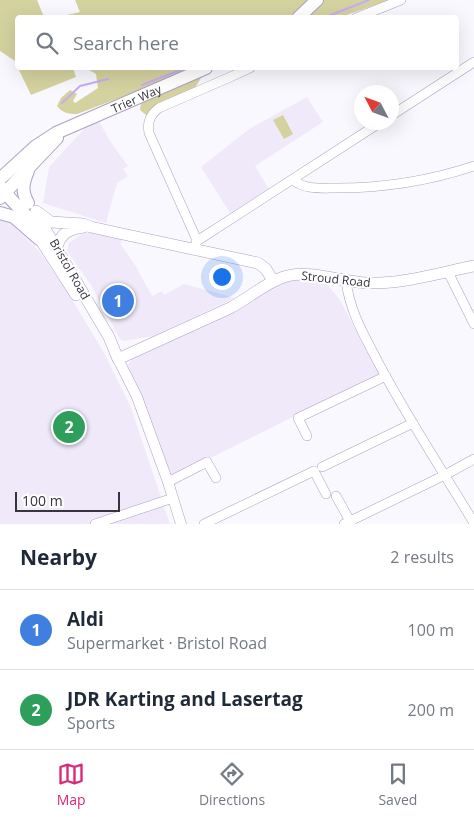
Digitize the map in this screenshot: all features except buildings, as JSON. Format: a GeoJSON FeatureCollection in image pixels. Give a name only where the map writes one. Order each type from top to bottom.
{"type":"FeatureCollection","features":[{"type":"Feature","properties":{"kind":"main road"},"geometry":{"type":"LineString","coordinates":[[301,15],[317,0]]}},
{"type":"Feature","properties":{"kind":"main road","name":"Trier Way"},"geometry":{"type":"LineString","coordinates":[[2,189],[45,139],[201,70]]}},
{"type":"Feature","properties":{"kind":"main road","name":"Trier Way"},"geometry":{"type":"LineString","coordinates":[[2,189],[31,165],[66,129]]}},
{"type":"Feature","properties":{"kind":"main road"},"geometry":{"type":"LineString","coordinates":[[31,165],[22,190],[32,207],[50,222],[75,222],[91,227],[196,245],[258,263],[266,269],[273,281]]}},
{"type":"Feature","properties":{"kind":"main road"},"geometry":{"type":"LineString","coordinates":[[2,189],[32,221],[49,245]]}},
{"type":"Feature","properties":{"kind":"main road","name":"Bristol Road"},"geometry":{"type":"LineString","coordinates":[[2,189],[32,207],[49,245],[104,343],[114,353]]}},
{"type":"Feature","properties":{"kind":"main road"},"geometry":{"type":"LineString","coordinates":[[0,213],[14,217],[49,245]]}},
{"type":"Feature","properties":{"kind":"main road"},"geometry":{"type":"LineString","coordinates":[[49,245],[59,240],[66,232],[76,228],[91,227]]}},
{"type":"Feature","properties":{"kind":"main road","name":"Stroud Road"},"geometry":{"type":"LineString","coordinates":[[114,353],[154,343],[244,300],[273,281],[287,276],[301,274],[346,281],[390,282],[474,266]]}},
{"type":"Feature","properties":{"kind":"street"},"geometry":{"type":"LineString","coordinates":[[364,15],[401,0]]}},
{"type":"Feature","properties":{"kind":"street"},"geometry":{"type":"LineString","coordinates":[[399,111],[474,62]]}},
{"type":"Feature","properties":{"kind":"street"},"geometry":{"type":"LineString","coordinates":[[245,70],[159,108],[149,121],[149,133],[196,245],[369,130]]}},
{"type":"Feature","properties":{"kind":"street"},"geometry":{"type":"LineString","coordinates":[[293,180],[301,186],[313,188],[370,188],[414,183],[474,166]]}},
{"type":"Feature","properties":{"kind":"street"},"geometry":{"type":"LineString","coordinates":[[448,272],[474,324]]}},
{"type":"Feature","properties":{"kind":"street"},"geometry":{"type":"LineString","coordinates":[[346,281],[354,316],[412,423],[474,523]]}},
{"type":"Feature","properties":{"kind":"street","name":"Bristol Road"},"geometry":{"type":"LineString","coordinates":[[114,353],[137,397],[181,524]]}},
{"type":"Feature","properties":{"kind":"street"},"geometry":{"type":"LineString","coordinates":[[307,436],[298,418],[386,376]]}},
{"type":"Feature","properties":{"kind":"street"},"geometry":{"type":"LineString","coordinates":[[322,467],[412,423]]}},
{"type":"Feature","properties":{"kind":"street"},"geometry":{"type":"LineString","coordinates":[[204,524],[314,471],[347,523],[474,459]]}},
{"type":"Feature","properties":{"kind":"street"},"geometry":{"type":"LineString","coordinates":[[168,482],[207,462],[216,478]]}},
{"type":"Feature","properties":{"kind":"street"},"geometry":{"type":"LineString","coordinates":[[95,524],[173,498]]}},
{"type":"Feature","properties":{"kind":"shaded area"},"geometry":{"type":"Polygon","coordinates":[[[0,0],[37,0],[43,15],[15,15],[15,61],[0,51],[0,0]]]}},
{"type":"Feature","properties":{"kind":"shaded area"},"geometry":{"type":"Polygon","coordinates":[[[75,0],[308,0],[291,15],[67,15],[80,12],[75,0]]]}},
{"type":"Feature","properties":{"kind":"shaded area"},"geometry":{"type":"Polygon","coordinates":[[[322,0],[389,0],[347,15],[305,15],[322,0]]]}},
{"type":"Feature","properties":{"kind":"shaded area"},"geometry":{"type":"Polygon","coordinates":[[[19,70],[74,70],[76,77],[31,95],[19,70]]]}},
{"type":"Feature","properties":{"kind":"shaded area"},"geometry":{"type":"Polygon","coordinates":[[[89,70],[206,70],[195,88],[173,105],[146,115],[140,110],[143,89],[77,114],[63,112],[57,106],[61,98],[70,90],[77,94],[73,101],[75,103],[98,88],[96,74],[89,70]]]}},
{"type":"Feature","properties":{"kind":"shaded area"},"geometry":{"type":"Polygon","coordinates":[[[307,97],[323,122],[255,166],[269,189],[230,213],[201,167],[249,129],[307,97]]]}},
{"type":"Feature","properties":{"kind":"shaded area"},"geometry":{"type":"Polygon","coordinates":[[[283,115],[293,134],[284,139],[273,120],[283,115]]]}},
{"type":"Feature","properties":{"kind":"shaded area"},"geometry":{"type":"Polygon","coordinates":[[[99,121],[110,141],[128,166],[123,169],[128,176],[117,183],[106,223],[43,203],[49,167],[85,128],[99,121]]]}},
{"type":"Feature","properties":{"kind":"shaded area"},"geometry":{"type":"Polygon","coordinates":[[[0,219],[9,221],[40,252],[68,293],[103,351],[130,405],[170,524],[0,524],[0,219]]]}},
{"type":"Feature","properties":{"kind":"shaded area"},"geometry":{"type":"Polygon","coordinates":[[[90,232],[122,238],[121,245],[135,265],[152,296],[162,291],[164,295],[184,284],[235,298],[154,336],[124,341],[120,339],[91,285],[67,251],[69,243],[82,234],[90,232]]]}},
{"type":"Feature","properties":{"kind":"shaded area"},"geometry":{"type":"Polygon","coordinates":[[[293,280],[324,281],[340,300],[379,374],[172,477],[128,365],[132,359],[274,283],[293,280]]]}},
{"type":"Feature","properties":{"kind":"waterway"},"geometry":{"type":"LineString","coordinates":[[331,15],[369,0]]}},
{"type":"Feature","properties":{"kind":"waterway"},"geometry":{"type":"LineString","coordinates":[[142,85],[180,70]]}},
{"type":"Feature","properties":{"kind":"waterway"},"geometry":{"type":"LineString","coordinates":[[62,103],[80,86],[108,79]]}},
{"type":"Feature","properties":{"kind":"place","name":"Aldi"},"geometry":{"type":"Point","coordinates":[118,301]}},
{"type":"Feature","properties":{"kind":"place","name":"JDR Karting and Lasertag"},"geometry":{"type":"Point","coordinates":[69,427]}}]}
